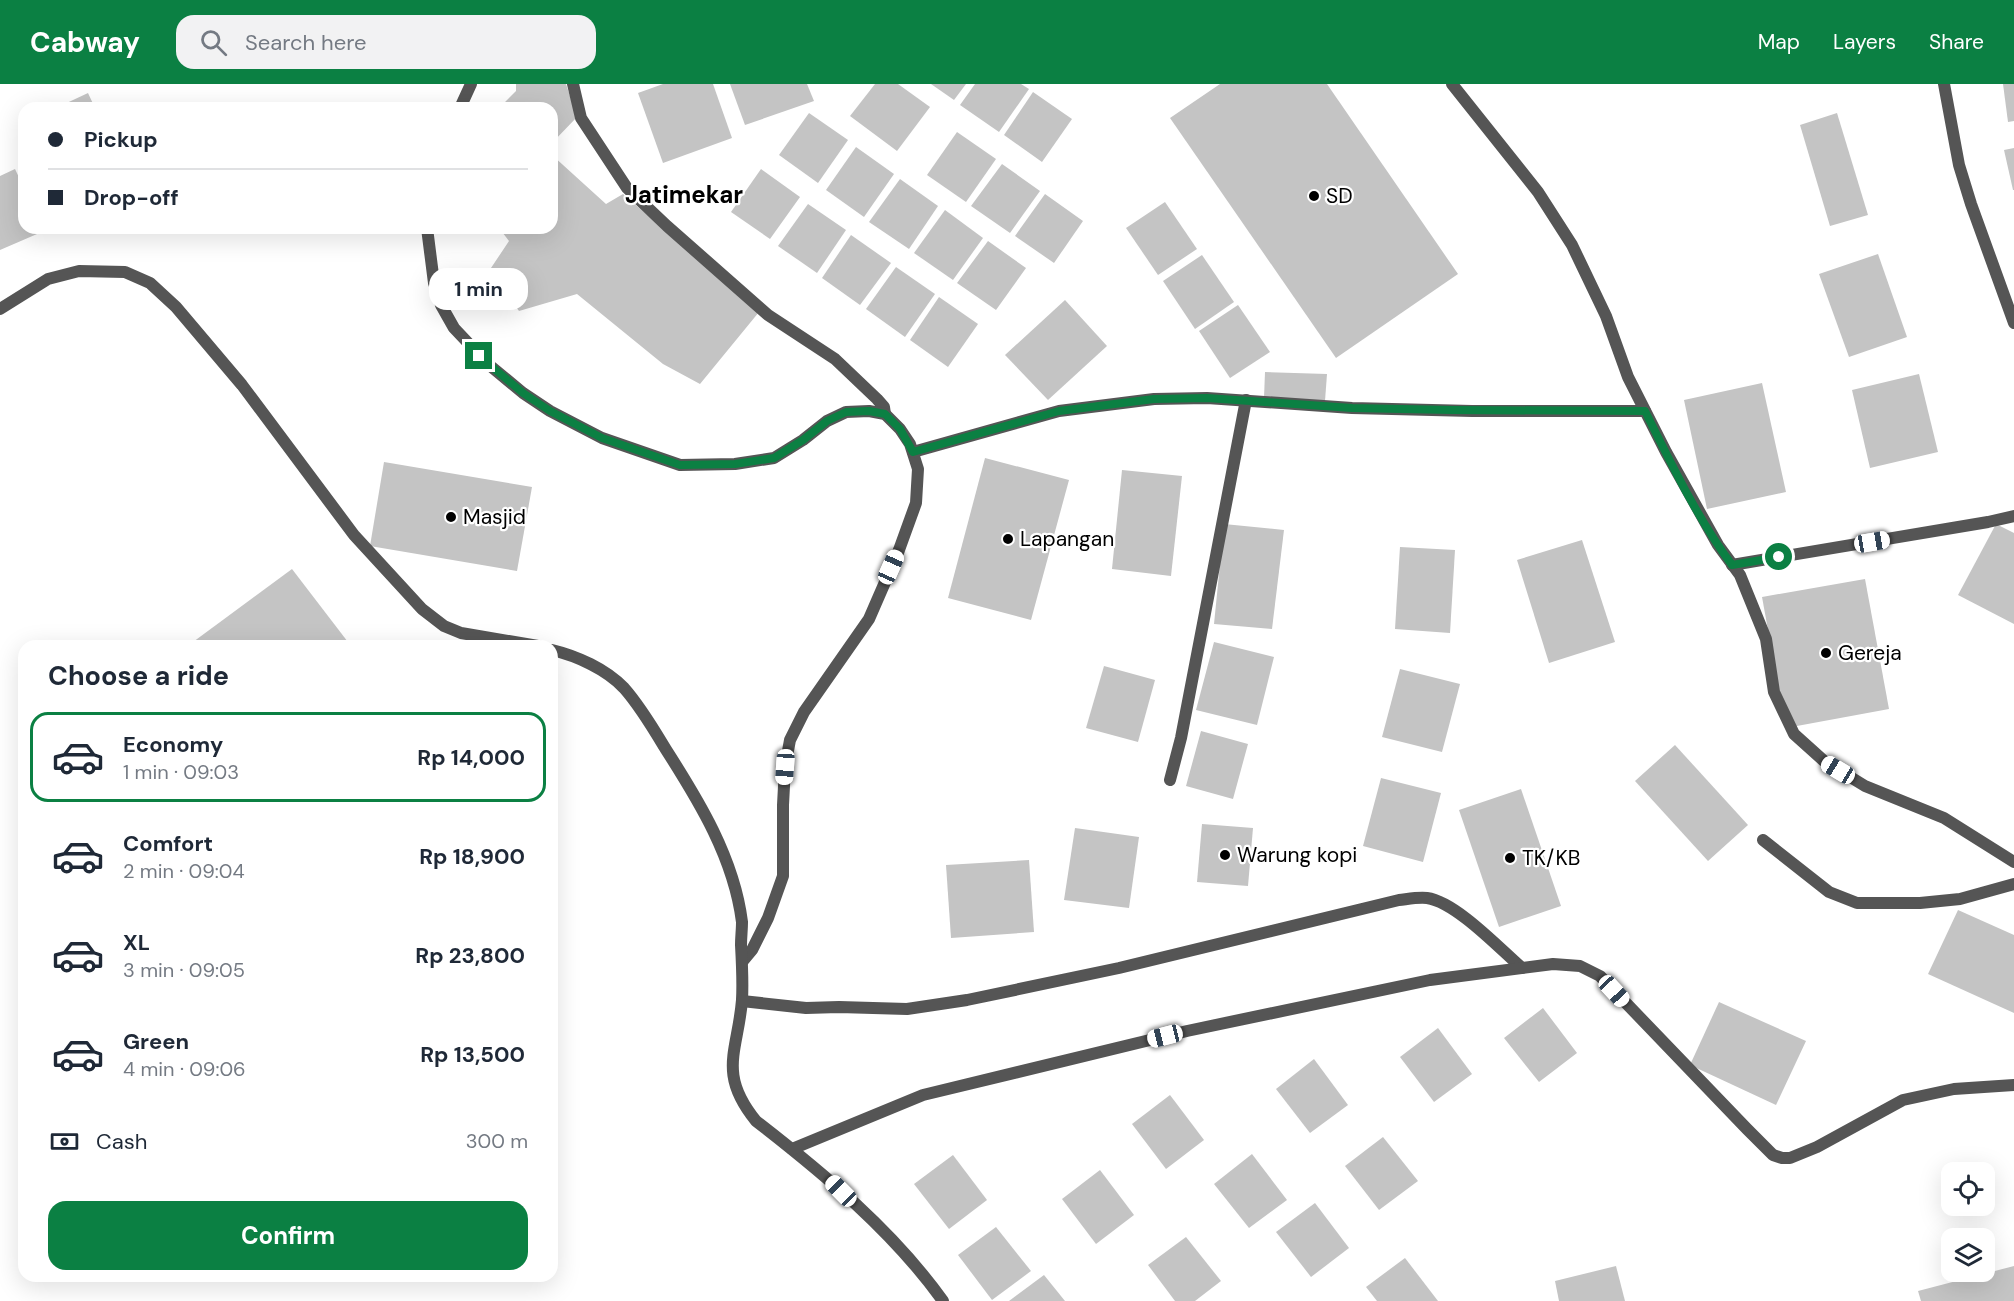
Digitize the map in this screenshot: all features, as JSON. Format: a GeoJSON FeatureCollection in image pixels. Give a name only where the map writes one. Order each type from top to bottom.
{"type":"FeatureCollection","features":[{"type":"Feature","properties":{"kind":"street"},"geometry":{"type":"LineString","coordinates":[[463,102],[471,84]]}},
{"type":"Feature","properties":{"kind":"street"},"geometry":{"type":"LineString","coordinates":[[573,84],[581,118],[627,188],[768,315],[835,359],[877,399],[884,407],[885,414]]}},
{"type":"Feature","properties":{"kind":"street"},"geometry":{"type":"LineString","coordinates":[[1452,84],[1538,192],[1572,246],[1606,316],[1628,377],[1645,411],[1691,500],[1718,545],[1740,575],[1766,639],[1774,692],[1794,734],[1824,761],[1865,786],[1944,818],[2014,862]]}},
{"type":"Feature","properties":{"kind":"street"},"geometry":{"type":"LineString","coordinates":[[1944,84],[1959,165],[2014,323]]}},
{"type":"Feature","properties":{"kind":"street"},"geometry":{"type":"LineString","coordinates":[[428,234],[434,283],[441,305],[454,328],[488,364],[523,393],[550,411],[602,438],[680,465],[735,464],[774,458],[803,440],[827,421],[846,412],[869,411],[885,414],[900,429],[913,452],[918,469],[916,503],[899,550],[869,619],[804,712],[790,740],[785,767],[783,805],[783,876],[768,918],[752,950],[742,962]]}},
{"type":"Feature","properties":{"kind":"street"},"geometry":{"type":"LineString","coordinates":[[0,309],[48,279],[79,271],[125,272],[150,283],[176,307],[235,377],[354,535],[422,609],[444,626],[461,633],[492,640]]}},
{"type":"Feature","properties":{"kind":"street"},"geometry":{"type":"LineString","coordinates":[[913,452],[1059,411],[1154,399],[1246,400],[1374,408],[1484,411],[1645,411]]}},
{"type":"Feature","properties":{"kind":"street"},"geometry":{"type":"LineString","coordinates":[[1170,780],[1246,400]]}},
{"type":"Feature","properties":{"kind":"street"},"geometry":{"type":"LineString","coordinates":[[1732,565],[2014,516]]}},
{"type":"Feature","properties":{"kind":"street"},"geometry":{"type":"LineString","coordinates":[[558,652],[572,655],[600,670],[623,687],[648,721],[696,797],[720,843],[742,922],[742,1001],[732,1061],[736,1088],[746,1109],[756,1120],[828,1178],[930,1282],[943,1301]]}},
{"type":"Feature","properties":{"kind":"street"},"geometry":{"type":"LineString","coordinates":[[1763,840],[1829,892],[1857,903],[1920,903],[1960,899],[2014,884]]}},
{"type":"Feature","properties":{"kind":"street"},"geometry":{"type":"LineString","coordinates":[[742,1001],[806,1008],[917,1008],[967,1000],[1119,968],[1416,898],[1441,902],[1455,910],[1522,968]]}},
{"type":"Feature","properties":{"kind":"street"},"geometry":{"type":"LineString","coordinates":[[792,1149],[923,1095],[1187,1031],[1430,980],[1553,964],[1580,966],[1600,976],[1747,1129],[1773,1155],[1782,1158],[1790,1158],[1817,1146],[1903,1100],[1954,1089],[2014,1085]]}},
{"type":"Feature","properties":{"kind":"building"},"geometry":{"type":"Polygon","coordinates":[[[516,84],[566,84],[577,117],[558,137],[558,102],[505,102],[516,91],[516,84]]]}},
{"type":"Feature","properties":{"kind":"building"},"geometry":{"type":"Polygon","coordinates":[[[663,84],[713,84],[732,138],[663,163],[638,93],[663,84]]]}},
{"type":"Feature","properties":{"kind":"building"},"geometry":{"type":"Polygon","coordinates":[[[730,84],[807,84],[814,101],[745,125],[730,84]]]}},
{"type":"Feature","properties":{"kind":"building"},"geometry":{"type":"Polygon","coordinates":[[[875,84],[898,84],[930,107],[897,151],[850,116],[875,84]]]}},
{"type":"Feature","properties":{"kind":"building"},"geometry":{"type":"Polygon","coordinates":[[[931,84],[966,84],[954,100],[931,84]]]}},
{"type":"Feature","properties":{"kind":"building"},"geometry":{"type":"Polygon","coordinates":[[[975,84],[1021,84],[1029,89],[999,132],[960,105],[975,84]]]}},
{"type":"Feature","properties":{"kind":"building","name":"SD"},"geometry":{"type":"Polygon","coordinates":[[[1220,84],[1327,84],[1458,274],[1336,358],[1170,118],[1220,84]]]}},
{"type":"Feature","properties":{"kind":"building"},"geometry":{"type":"Polygon","coordinates":[[[2003,84],[2014,84],[2014,121],[2008,122],[2003,84]]]}},
{"type":"Feature","properties":{"kind":"building"},"geometry":{"type":"Polygon","coordinates":[[[1033,92],[1072,119],[1042,162],[1004,135],[1033,92]]]}},
{"type":"Feature","properties":{"kind":"building"},"geometry":{"type":"Polygon","coordinates":[[[88,93],[92,102],[69,102],[88,93]]]}},
{"type":"Feature","properties":{"kind":"building"},"geometry":{"type":"Polygon","coordinates":[[[809,113],[848,140],[818,183],[779,155],[809,113]]]}},
{"type":"Feature","properties":{"kind":"building"},"geometry":{"type":"Polygon","coordinates":[[[1837,113],[1868,215],[1830,226],[1800,125],[1837,113]]]}},
{"type":"Feature","properties":{"kind":"building"},"geometry":{"type":"Polygon","coordinates":[[[957,132],[996,159],[966,202],[927,175],[957,132]]]}},
{"type":"Feature","properties":{"kind":"building"},"geometry":{"type":"Polygon","coordinates":[[[856,147],[894,174],[864,217],[826,190],[856,147]]]}},
{"type":"Feature","properties":{"kind":"building"},"geometry":{"type":"Polygon","coordinates":[[[2014,148],[2014,190],[2013,190],[2004,150],[2014,148]]]}},
{"type":"Feature","properties":{"kind":"building"},"geometry":{"type":"Polygon","coordinates":[[[558,160],[606,204],[623,194],[759,312],[700,384],[663,364],[577,294],[519,311],[489,271],[509,241],[504,234],[558,234],[558,160]]]}},
{"type":"Feature","properties":{"kind":"building"},"geometry":{"type":"Polygon","coordinates":[[[1002,164],[1040,191],[1010,233],[971,206],[1002,164]]]}},
{"type":"Feature","properties":{"kind":"building"},"geometry":{"type":"Polygon","coordinates":[[[15,169],[18,175],[18,234],[37,234],[0,250],[0,176],[15,169]]]}},
{"type":"Feature","properties":{"kind":"building"},"geometry":{"type":"Polygon","coordinates":[[[761,169],[800,197],[770,239],[731,212],[761,169]]]}},
{"type":"Feature","properties":{"kind":"building"},"geometry":{"type":"Polygon","coordinates":[[[900,179],[938,206],[909,249],[869,222],[900,179]]]}},
{"type":"Feature","properties":{"kind":"building"},"geometry":{"type":"Polygon","coordinates":[[[1045,194],[1083,221],[1054,263],[1015,236],[1045,194]]]}},
{"type":"Feature","properties":{"kind":"building"},"geometry":{"type":"Polygon","coordinates":[[[1165,202],[1197,249],[1158,275],[1126,228],[1165,202]]]}},
{"type":"Feature","properties":{"kind":"building"},"geometry":{"type":"Polygon","coordinates":[[[808,204],[846,230],[817,273],[778,246],[808,204]]]}},
{"type":"Feature","properties":{"kind":"building"},"geometry":{"type":"Polygon","coordinates":[[[945,210],[983,238],[953,280],[914,253],[945,210]]]}},
{"type":"Feature","properties":{"kind":"building"},"geometry":{"type":"Polygon","coordinates":[[[851,235],[891,263],[860,305],[822,278],[851,235]]]}},
{"type":"Feature","properties":{"kind":"building"},"geometry":{"type":"Polygon","coordinates":[[[988,241],[1026,268],[996,310],[957,283],[988,241]]]}},
{"type":"Feature","properties":{"kind":"building"},"geometry":{"type":"Polygon","coordinates":[[[1878,254],[1907,337],[1849,357],[1819,274],[1878,254]]]}},
{"type":"Feature","properties":{"kind":"building"},"geometry":{"type":"Polygon","coordinates":[[[1202,255],[1234,302],[1195,329],[1163,281],[1202,255]]]}},
{"type":"Feature","properties":{"kind":"building"},"geometry":{"type":"Polygon","coordinates":[[[896,267],[935,294],[905,337],[866,309],[896,267]]]}},
{"type":"Feature","properties":{"kind":"building"},"geometry":{"type":"Polygon","coordinates":[[[939,297],[978,324],[948,367],[910,340],[939,297]]]}},
{"type":"Feature","properties":{"kind":"building"},"geometry":{"type":"Polygon","coordinates":[[[1065,300],[1107,346],[1048,400],[1005,355],[1065,300]]]}},
{"type":"Feature","properties":{"kind":"building"},"geometry":{"type":"Polygon","coordinates":[[[1238,305],[1270,352],[1230,378],[1199,331],[1238,305]]]}},
{"type":"Feature","properties":{"kind":"building"},"geometry":{"type":"Polygon","coordinates":[[[1265,372],[1327,374],[1325,401],[1264,398],[1265,372]]]}},
{"type":"Feature","properties":{"kind":"building"},"geometry":{"type":"Polygon","coordinates":[[[1919,374],[1938,452],[1870,468],[1852,390],[1919,374]]]}},
{"type":"Feature","properties":{"kind":"building"},"geometry":{"type":"Polygon","coordinates":[[[1762,383],[1786,492],[1707,509],[1684,400],[1762,383]]]}},
{"type":"Feature","properties":{"kind":"building","name":"Lapangan"},"geometry":{"type":"Polygon","coordinates":[[[985,458],[1069,480],[1031,620],[948,598],[985,458]]]}},
{"type":"Feature","properties":{"kind":"building","name":"Masjid"},"geometry":{"type":"Polygon","coordinates":[[[384,462],[532,487],[517,571],[370,546],[384,462]]]}},
{"type":"Feature","properties":{"kind":"building"},"geometry":{"type":"Polygon","coordinates":[[[1122,470],[1182,476],[1171,576],[1112,569],[1122,470]]]}},
{"type":"Feature","properties":{"kind":"building"},"geometry":{"type":"Polygon","coordinates":[[[1224,524],[1284,530],[1272,629],[1214,624],[1224,524]]]}},
{"type":"Feature","properties":{"kind":"building"},"geometry":{"type":"Polygon","coordinates":[[[1996,524],[2014,533],[2014,624],[1958,595],[1996,524]]]}},
{"type":"Feature","properties":{"kind":"building"},"geometry":{"type":"Polygon","coordinates":[[[1582,540],[1615,642],[1549,663],[1517,560],[1582,540]]]}},
{"type":"Feature","properties":{"kind":"building"},"geometry":{"type":"Polygon","coordinates":[[[1400,547],[1455,550],[1450,633],[1395,629],[1400,547]]]}},
{"type":"Feature","properties":{"kind":"building"},"geometry":{"type":"Polygon","coordinates":[[[292,569],[346,640],[196,640],[292,569]]]}},
{"type":"Feature","properties":{"kind":"building","name":"Gereja"},"geometry":{"type":"Polygon","coordinates":[[[1865,579],[1889,709],[1786,728],[1762,597],[1865,579]]]}},
{"type":"Feature","properties":{"kind":"building"},"geometry":{"type":"Polygon","coordinates":[[[1214,642],[1274,657],[1257,725],[1196,710],[1214,642]]]}},
{"type":"Feature","properties":{"kind":"building"},"geometry":{"type":"Polygon","coordinates":[[[1104,666],[1155,680],[1138,742],[1086,728],[1104,666]]]}},
{"type":"Feature","properties":{"kind":"building"},"geometry":{"type":"Polygon","coordinates":[[[1400,669],[1460,684],[1442,752],[1382,737],[1400,669]]]}},
{"type":"Feature","properties":{"kind":"building"},"geometry":{"type":"Polygon","coordinates":[[[1201,731],[1248,744],[1233,799],[1186,786],[1201,731]]]}},
{"type":"Feature","properties":{"kind":"building"},"geometry":{"type":"Polygon","coordinates":[[[1675,745],[1748,825],[1708,861],[1635,781],[1675,745]]]}},
{"type":"Feature","properties":{"kind":"building"},"geometry":{"type":"Polygon","coordinates":[[[1381,778],[1441,793],[1423,862],[1363,846],[1381,778]]]}},
{"type":"Feature","properties":{"kind":"building","name":"TK/KB"},"geometry":{"type":"Polygon","coordinates":[[[1521,789],[1561,906],[1499,927],[1459,810],[1521,789]]]}},
{"type":"Feature","properties":{"kind":"building","name":"Warung kopi"},"geometry":{"type":"Polygon","coordinates":[[[1202,824],[1253,828],[1248,886],[1197,882],[1202,824]]]}},
{"type":"Feature","properties":{"kind":"building"},"geometry":{"type":"Polygon","coordinates":[[[1075,828],[1139,837],[1129,908],[1064,900],[1075,828]]]}},
{"type":"Feature","properties":{"kind":"building"},"geometry":{"type":"Polygon","coordinates":[[[1029,860],[1034,932],[951,938],[946,865],[1029,860]]]}},
{"type":"Feature","properties":{"kind":"building"},"geometry":{"type":"Polygon","coordinates":[[[1958,910],[2014,935],[2014,1013],[1928,974],[1958,910]]]}},
{"type":"Feature","properties":{"kind":"building"},"geometry":{"type":"Polygon","coordinates":[[[1719,1002],[1806,1041],[1776,1105],[1690,1065],[1719,1002]]]}},
{"type":"Feature","properties":{"kind":"building"},"geometry":{"type":"Polygon","coordinates":[[[1543,1008],[1577,1053],[1539,1082],[1504,1038],[1543,1008]]]}},
{"type":"Feature","properties":{"kind":"building"},"geometry":{"type":"Polygon","coordinates":[[[1438,1028],[1472,1074],[1434,1102],[1400,1057],[1438,1028]]]}},
{"type":"Feature","properties":{"kind":"building"},"geometry":{"type":"Polygon","coordinates":[[[1314,1059],[1348,1105],[1310,1133],[1276,1089],[1314,1059]]]}},
{"type":"Feature","properties":{"kind":"building"},"geometry":{"type":"Polygon","coordinates":[[[1170,1095],[1204,1140],[1166,1169],[1132,1124],[1170,1095]]]}},
{"type":"Feature","properties":{"kind":"building"},"geometry":{"type":"Polygon","coordinates":[[[1383,1137],[1418,1181],[1379,1210],[1345,1166],[1383,1137]]]}},
{"type":"Feature","properties":{"kind":"building"},"geometry":{"type":"Polygon","coordinates":[[[1252,1154],[1287,1200],[1249,1228],[1214,1184],[1252,1154]]]}},
{"type":"Feature","properties":{"kind":"building"},"geometry":{"type":"Polygon","coordinates":[[[953,1155],[987,1200],[949,1229],[914,1184],[953,1155]]]}},
{"type":"Feature","properties":{"kind":"building"},"geometry":{"type":"Polygon","coordinates":[[[1100,1170],[1134,1215],[1096,1244],[1062,1199],[1100,1170]]]}},
{"type":"Feature","properties":{"kind":"building"},"geometry":{"type":"Polygon","coordinates":[[[1315,1203],[1349,1248],[1311,1277],[1276,1232],[1315,1203]]]}},
{"type":"Feature","properties":{"kind":"building"},"geometry":{"type":"Polygon","coordinates":[[[996,1227],[1031,1271],[992,1300],[958,1255],[996,1227]]]}},
{"type":"Feature","properties":{"kind":"building"},"geometry":{"type":"Polygon","coordinates":[[[1186,1237],[1221,1281],[1195,1301],[1175,1301],[1148,1265],[1186,1237]]]}},
{"type":"Feature","properties":{"kind":"building"},"geometry":{"type":"Polygon","coordinates":[[[1405,1258],[1438,1301],[1377,1301],[1366,1287],[1405,1258]]]}},
{"type":"Feature","properties":{"kind":"building"},"geometry":{"type":"Polygon","coordinates":[[[1616,1266],[1625,1301],[1559,1301],[1555,1281],[1616,1266]]]}},
{"type":"Feature","properties":{"kind":"building"},"geometry":{"type":"Polygon","coordinates":[[[2014,1266],[2014,1301],[1921,1301],[1918,1291],[1953,1282],[1995,1282],[1995,1271],[2014,1266]]]}},
{"type":"Feature","properties":{"kind":"building"},"geometry":{"type":"Polygon","coordinates":[[[1044,1275],[1065,1301],[1009,1301],[1044,1275]]]}},
{"type":"Feature","properties":{"kind":"place","name":"SD"},"geometry":{"type":"Point","coordinates":[1314,196]}},
{"type":"Feature","properties":{"kind":"place","name":"Masjid"},"geometry":{"type":"Point","coordinates":[451,517]}},
{"type":"Feature","properties":{"kind":"place","name":"Lapangan"},"geometry":{"type":"Point","coordinates":[1008,539]}},
{"type":"Feature","properties":{"kind":"place","name":"Gereja"},"geometry":{"type":"Point","coordinates":[1826,653]}},
{"type":"Feature","properties":{"kind":"place","name":"Warung kopi"},"geometry":{"type":"Point","coordinates":[1225,855]}},
{"type":"Feature","properties":{"kind":"place","name":"TK/KB"},"geometry":{"type":"Point","coordinates":[1510,858]}},
{"type":"Feature","properties":{"kind":"district","name":"Jatimekar"},"geometry":{"type":"Point","coordinates":[684,195]}},
{"type":"Feature","properties":{"kind":"route"},"geometry":{"type":"LineString","coordinates":[[479,356],[523,393],[550,411],[602,438],[680,465],[735,464],[774,458],[803,440],[827,421],[846,412],[869,411],[885,414],[900,429],[913,452],[1059,411],[1154,399],[1207,398],[1352,408],[1645,411],[1691,500],[1732,565],[1779,557]]}}]}
